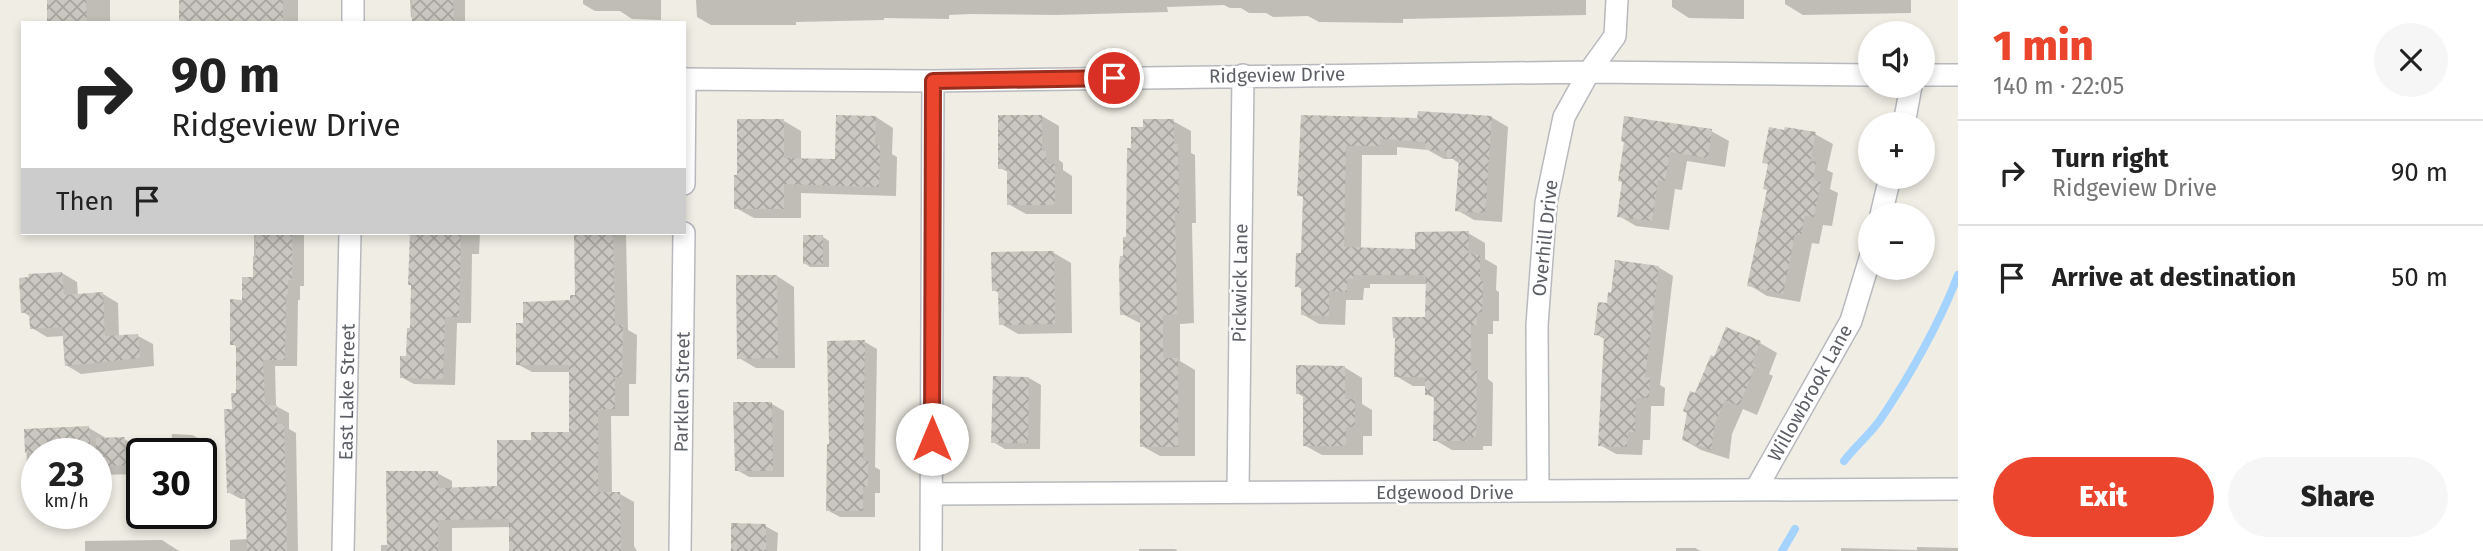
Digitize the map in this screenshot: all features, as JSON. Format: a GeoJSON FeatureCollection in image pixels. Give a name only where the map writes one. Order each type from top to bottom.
{"type":"FeatureCollection","features":[{"type":"Feature","properties":{"kind":"street"},"geometry":{"type":"LineString","coordinates":[[353,0],[353,21]]}},
{"type":"Feature","properties":{"kind":"street","name":"Overhill Drive"},"geometry":{"type":"LineString","coordinates":[[1538,491],[1537,325],[1546,203],[1564,117],[1589,72],[1615,36],[1617,0]]}},
{"type":"Feature","properties":{"kind":"street","name":"Ridgeview Drive"},"geometry":{"type":"LineString","coordinates":[[686,79],[933,81],[1589,72],[1858,75]]}},
{"type":"Feature","properties":{"kind":"street","name":"Pickwick Lane"},"geometry":{"type":"LineString","coordinates":[[1238,492],[1243,75]]}},
{"type":"Feature","properties":{"kind":"street"},"geometry":{"type":"LineString","coordinates":[[1935,75],[1958,75]]}},
{"type":"Feature","properties":{"kind":"street"},"geometry":{"type":"LineString","coordinates":[[931,551],[933,81]]}},
{"type":"Feature","properties":{"kind":"street","name":"East Lake Street"},"geometry":{"type":"LineString","coordinates":[[343,551],[350,235]]}},
{"type":"Feature","properties":{"kind":"street","name":"Parklen Street"},"geometry":{"type":"LineString","coordinates":[[680,551],[684,235]]}},
{"type":"Feature","properties":{"kind":"street","name":"Willowbrook Lane"},"geometry":{"type":"LineString","coordinates":[[1756,489],[1851,321],[1863,280]]}},
{"type":"Feature","properties":{"kind":"street","name":"Edgewood Drive"},"geometry":{"type":"LineString","coordinates":[[932,494],[1958,489]]}},
{"type":"Feature","properties":{"kind":"building"},"geometry":{"type":"Polygon","coordinates":[[[47,0],[86,0],[87,21],[47,21],[47,0]]]}},
{"type":"Feature","properties":{"kind":"building"},"geometry":{"type":"Polygon","coordinates":[[[179,0],[283,0],[283,21],[179,21],[179,0]]]}},
{"type":"Feature","properties":{"kind":"building"},"geometry":{"type":"Polygon","coordinates":[[[412,0],[453,0],[454,21],[412,21],[412,0]]]}},
{"type":"Feature","properties":{"kind":"building"},"geometry":{"type":"Polygon","coordinates":[[[1418,111],[1492,116],[1485,213],[1455,211],[1459,158],[1446,158],[1447,151],[1425,150],[1425,142],[1380,139],[1380,146],[1346,146],[1344,247],[1415,249],[1415,232],[1469,231],[1468,254],[1480,255],[1480,280],[1483,281],[1482,313],[1477,312],[1477,325],[1471,325],[1471,371],[1477,371],[1476,437],[1467,437],[1467,441],[1433,441],[1434,395],[1425,395],[1425,377],[1394,377],[1395,338],[1392,317],[1425,317],[1426,275],[1354,275],[1353,279],[1347,279],[1347,292],[1329,291],[1329,316],[1301,315],[1301,287],[1295,287],[1296,253],[1301,253],[1303,196],[1297,196],[1301,115],[1417,118],[1418,111]]]}},
{"type":"Feature","properties":{"kind":"building"},"geometry":{"type":"Polygon","coordinates":[[[836,115],[876,116],[875,144],[880,145],[879,187],[784,184],[784,209],[734,209],[737,119],[784,119],[784,158],[835,159],[836,115]]]}},
{"type":"Feature","properties":{"kind":"building"},"geometry":{"type":"Polygon","coordinates":[[[998,115],[1042,115],[1042,151],[1046,151],[1046,164],[1055,164],[1055,205],[1007,205],[1007,169],[998,169],[998,115]]]}},
{"type":"Feature","properties":{"kind":"building"},"geometry":{"type":"Polygon","coordinates":[[[1624,116],[1712,129],[1708,158],[1670,152],[1665,181],[1658,180],[1652,221],[1617,217],[1622,182],[1618,181],[1624,142],[1621,141],[1624,116]]]}},
{"type":"Feature","properties":{"kind":"building"},"geometry":{"type":"Polygon","coordinates":[[[1143,119],[1174,119],[1174,144],[1178,144],[1179,214],[1175,214],[1177,314],[1163,315],[1163,358],[1178,358],[1178,447],[1140,447],[1140,315],[1120,315],[1119,267],[1120,256],[1123,256],[1123,237],[1126,237],[1127,148],[1131,148],[1131,127],[1143,127],[1143,119]]]}},
{"type":"Feature","properties":{"kind":"building"},"geometry":{"type":"Polygon","coordinates":[[[1769,127],[1816,132],[1810,161],[1816,162],[1813,180],[1821,182],[1814,217],[1805,216],[1801,235],[1795,234],[1783,294],[1747,286],[1767,190],[1763,189],[1768,164],[1762,163],[1769,127]]]}},
{"type":"Feature","properties":{"kind":"building"},"geometry":{"type":"Polygon","coordinates":[[[256,235],[292,235],[292,280],[288,280],[286,294],[285,360],[263,360],[265,405],[277,405],[277,424],[284,424],[287,551],[247,551],[245,493],[227,493],[224,409],[232,409],[231,393],[236,393],[236,345],[230,345],[230,299],[242,300],[242,277],[253,277],[253,256],[256,256],[256,235]]]}},
{"type":"Feature","properties":{"kind":"building"},"geometry":{"type":"Polygon","coordinates":[[[410,235],[461,235],[459,317],[445,317],[443,379],[400,378],[400,356],[406,356],[407,328],[410,328],[411,285],[408,285],[410,235]]]}},
{"type":"Feature","properties":{"kind":"building"},"geometry":{"type":"Polygon","coordinates":[[[574,235],[613,235],[615,325],[623,325],[622,377],[615,377],[615,409],[598,409],[598,492],[620,492],[621,551],[509,551],[509,519],[438,520],[438,551],[387,551],[386,471],[438,471],[438,488],[497,486],[497,440],[531,440],[531,432],[569,432],[569,365],[516,365],[516,323],[523,323],[523,302],[570,300],[570,295],[575,295],[574,235]]]}},
{"type":"Feature","properties":{"kind":"building"},"geometry":{"type":"Polygon","coordinates":[[[803,235],[823,235],[823,265],[803,264],[803,235]]]}},
{"type":"Feature","properties":{"kind":"building"},"geometry":{"type":"Polygon","coordinates":[[[1054,251],[1055,324],[999,325],[998,291],[992,291],[991,252],[1054,251]]]}},
{"type":"Feature","properties":{"kind":"building"},"geometry":{"type":"Polygon","coordinates":[[[1615,260],[1659,266],[1645,377],[1650,377],[1649,398],[1636,398],[1635,432],[1628,432],[1627,447],[1598,446],[1604,336],[1594,335],[1598,302],[1607,303],[1608,292],[1611,293],[1615,260]]]}},
{"type":"Feature","properties":{"kind":"building"},"geometry":{"type":"Polygon","coordinates":[[[62,272],[64,295],[103,292],[105,336],[138,334],[140,358],[65,366],[62,327],[30,329],[29,312],[21,313],[19,278],[29,277],[28,274],[62,272]]]}},
{"type":"Feature","properties":{"kind":"building"},"geometry":{"type":"Polygon","coordinates":[[[736,275],[777,275],[778,358],[737,359],[736,275]]]}},
{"type":"Feature","properties":{"kind":"building"},"geometry":{"type":"Polygon","coordinates":[[[1726,327],[1761,341],[1752,363],[1756,365],[1739,406],[1725,400],[1715,424],[1711,450],[1682,440],[1687,413],[1683,411],[1690,391],[1695,393],[1711,355],[1714,357],[1726,327]]]}},
{"type":"Feature","properties":{"kind":"building"},"geometry":{"type":"Polygon","coordinates":[[[865,340],[863,461],[868,461],[868,487],[863,487],[863,511],[826,511],[829,444],[827,341],[865,340]]]}},
{"type":"Feature","properties":{"kind":"building"},"geometry":{"type":"Polygon","coordinates":[[[1296,365],[1345,366],[1345,399],[1355,399],[1355,427],[1346,427],[1346,446],[1303,446],[1303,394],[1296,394],[1296,365]]]}},
{"type":"Feature","properties":{"kind":"building"},"geometry":{"type":"Polygon","coordinates":[[[993,376],[1029,377],[1028,443],[991,443],[993,376]]]}},
{"type":"Feature","properties":{"kind":"building"},"geometry":{"type":"Polygon","coordinates":[[[733,402],[772,402],[773,471],[735,471],[733,402]]]}},
{"type":"Feature","properties":{"kind":"building"},"geometry":{"type":"Polygon","coordinates":[[[89,426],[90,438],[24,438],[24,429],[89,426]]]}},
{"type":"Feature","properties":{"kind":"building"},"geometry":{"type":"Polygon","coordinates":[[[125,437],[126,465],[112,465],[112,438],[96,438],[125,437]]]}},
{"type":"Feature","properties":{"kind":"building"},"geometry":{"type":"Polygon","coordinates":[[[731,523],[766,524],[766,551],[731,551],[731,523]]]}},
{"type":"Feature","properties":{"kind":"waterway"},"geometry":{"type":"LineString","coordinates":[[1844,461],[1876,425],[1902,387],[1933,330],[1958,275]]}},
{"type":"Feature","properties":{"kind":"waterway"},"geometry":{"type":"LineString","coordinates":[[1782,551],[1795,529]]}},
{"type":"Feature","properties":{"kind":"route"},"geometry":{"type":"LineString","coordinates":[[932,439],[933,81],[1114,78]]}}]}
